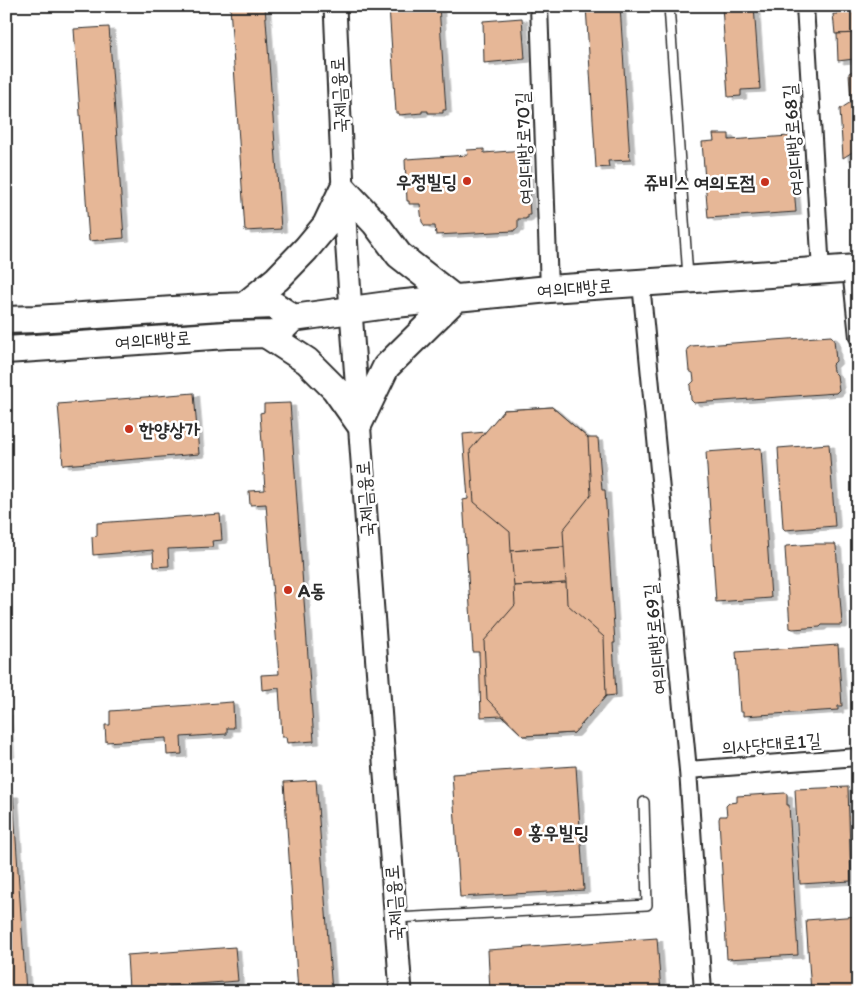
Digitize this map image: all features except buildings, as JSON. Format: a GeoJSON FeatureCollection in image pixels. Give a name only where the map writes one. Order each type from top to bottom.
{"type":"FeatureCollection","features":[{"type":"Feature","properties":{"kind":"main road"},"geometry":{"type":"LineString","coordinates":[[244,306],[277,279],[306,249],[326,225],[343,189],[375,223],[399,255],[455,299],[386,367],[359,423],[335,390],[308,361],[267,335]]}},
{"type":"Feature","properties":{"kind":"main road","name":"여의대방로"},"geometry":{"type":"LineString","coordinates":[[6,350],[227,335],[267,335],[277,334],[293,318],[395,304],[549,289],[854,268]]}},
{"type":"Feature","properties":{"kind":"main road","name":"여의대방로"},"geometry":{"type":"LineString","coordinates":[[6,320],[274,305],[293,318]]}},
{"type":"Feature","properties":{"kind":"street","name":"국제금융로"},"geometry":{"type":"LineString","coordinates":[[334,6],[351,311],[401,992]]}},
{"type":"Feature","properties":{"kind":"street","name":"여의대방로70길"},"geometry":{"type":"LineString","coordinates":[[539,6],[549,289]]}},
{"type":"Feature","properties":{"kind":"street","name":"여의대방로68길"},"geometry":{"type":"LineString","coordinates":[[805,6],[821,271]]}},
{"type":"Feature","properties":{"kind":"street"},"geometry":{"type":"LineString","coordinates":[[854,268],[858,336]]}},
{"type":"Feature","properties":{"kind":"street","name":"여의대방로69길"},"geometry":{"type":"LineString","coordinates":[[641,283],[688,770],[703,992]]}},
{"type":"Feature","properties":{"kind":"street","name":"의사당대로1길"},"geometry":{"type":"LineString","coordinates":[[688,770],[858,757]]}},
{"type":"Feature","properties":{"kind":"lane"},"geometry":{"type":"LineString","coordinates":[[669,6],[688,280]]}},
{"type":"Feature","properties":{"kind":"lane"},"geometry":{"type":"LineString","coordinates":[[395,918],[648,905],[644,802]]}},
{"type":"Feature","properties":{"kind":"place","name":"우정빌딩"},"geometry":{"type":"Point","coordinates":[467,181]}},
{"type":"Feature","properties":{"kind":"place","name":"쥬비스 여의도점"},"geometry":{"type":"Point","coordinates":[765,182]}},
{"type":"Feature","properties":{"kind":"place","name":"한양상가"},"geometry":{"type":"Point","coordinates":[129,429]}},
{"type":"Feature","properties":{"kind":"place","name":"A동"},"geometry":{"type":"Point","coordinates":[288,590]}},
{"type":"Feature","properties":{"kind":"place","name":"홍우빌딩"},"geometry":{"type":"Point","coordinates":[518,832]}}]}
